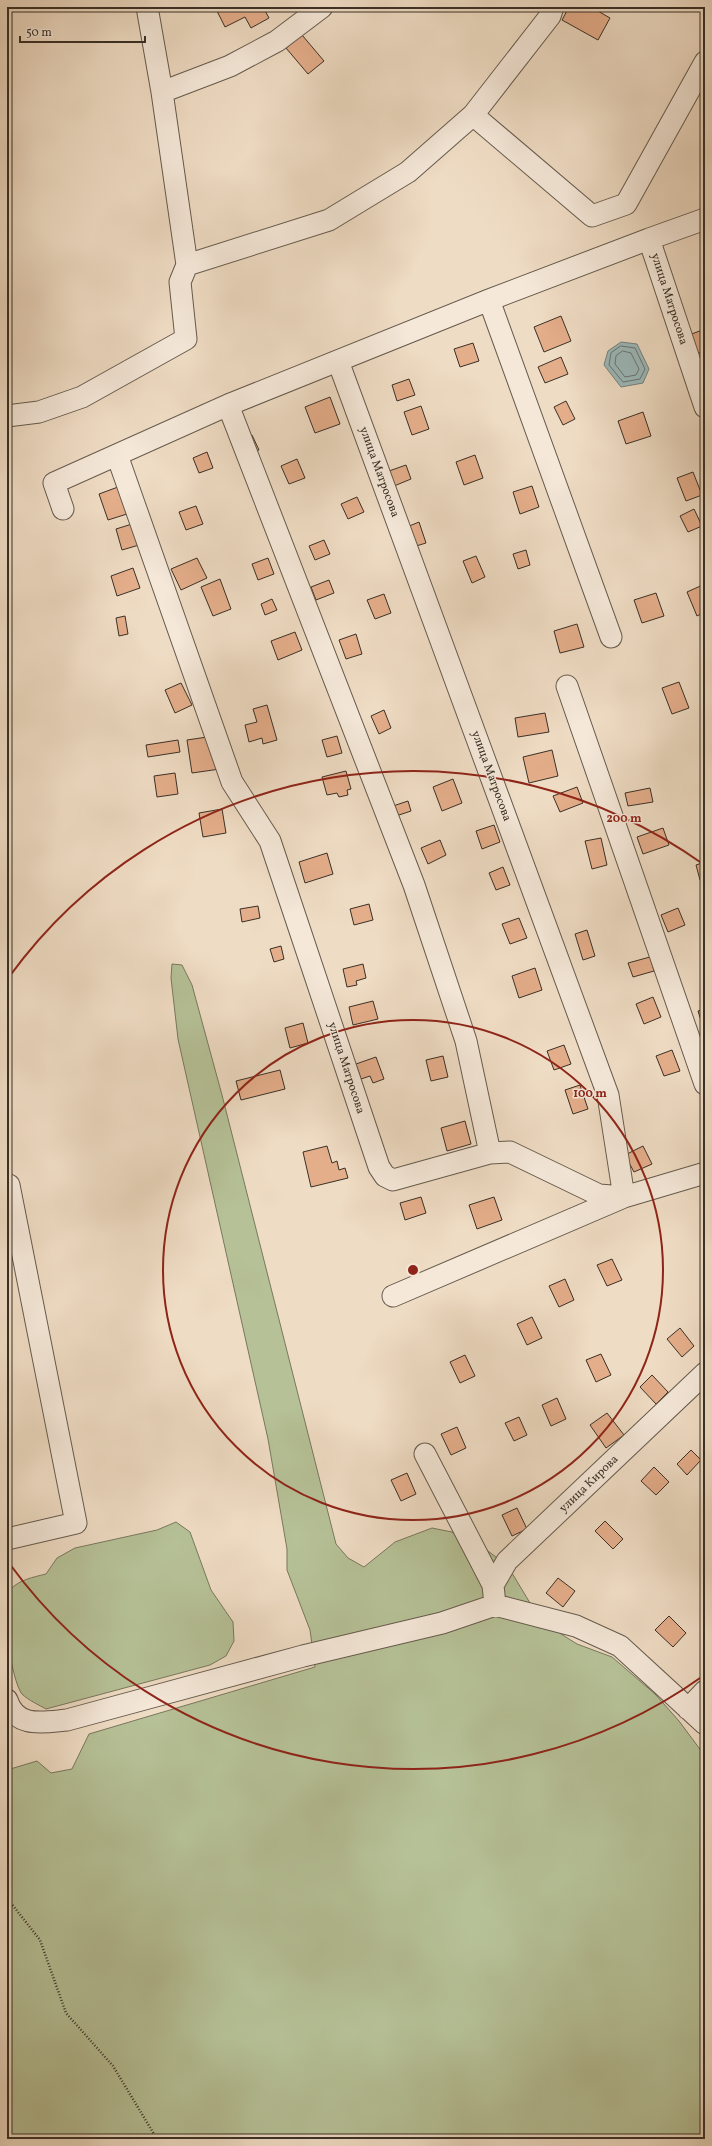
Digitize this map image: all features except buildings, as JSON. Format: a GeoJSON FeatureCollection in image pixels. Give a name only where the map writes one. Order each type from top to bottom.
{"type":"FeatureCollection","features":[{"type":"Feature","properties":{"kind":"street"},"geometry":{"type":"LineString","coordinates":[[7,416],[39,412],[82,397],[186,339],[180,282],[187,265],[162,92],[147,7]]}},
{"type":"Feature","properties":{"kind":"street"},"geometry":{"type":"LineString","coordinates":[[162,92],[230,66],[277,42],[322,7]]}},
{"type":"Feature","properties":{"kind":"street"},"geometry":{"type":"LineString","coordinates":[[187,265],[329,220],[408,172],[473,114],[550,16],[553,7]]}},
{"type":"Feature","properties":{"kind":"street"},"geometry":{"type":"LineString","coordinates":[[473,114],[592,216],[626,204],[705,62]]}},
{"type":"Feature","properties":{"kind":"street"},"geometry":{"type":"LineString","coordinates":[[649,239],[705,219]]}},
{"type":"Feature","properties":{"kind":"street","name":"улица Матросова"},"geometry":{"type":"LineString","coordinates":[[63,509],[54,483],[228,405],[489,300],[649,239],[700,373],[705,407]]}},
{"type":"Feature","properties":{"kind":"street"},"geometry":{"type":"LineString","coordinates":[[489,300],[610,637]]}},
{"type":"Feature","properties":{"kind":"street","name":"улица Матросова"},"geometry":{"type":"LineString","coordinates":[[338,361],[608,1095],[624,1197]]}},
{"type":"Feature","properties":{"kind":"street"},"geometry":{"type":"LineString","coordinates":[[228,405],[414,885],[466,1041],[490,1153]]}},
{"type":"Feature","properties":{"kind":"street","name":"улица Матросова"},"geometry":{"type":"LineString","coordinates":[[117,455],[232,782],[270,841],[379,1167],[385,1176],[392,1180],[490,1153],[510,1152],[599,1195],[624,1197]]}},
{"type":"Feature","properties":{"kind":"street"},"geometry":{"type":"LineString","coordinates":[[567,686],[705,1084]]}},
{"type":"Feature","properties":{"kind":"street","name":"улица Матросова"},"geometry":{"type":"LineString","coordinates":[[393,1296],[624,1197],[705,1173]]}},
{"type":"Feature","properties":{"kind":"street"},"geometry":{"type":"LineString","coordinates":[[7,1185],[9,1185],[76,1523],[7,1539]]}},
{"type":"Feature","properties":{"kind":"street","name":"улица Кирова"},"geometry":{"type":"LineString","coordinates":[[493,1585],[507,1562],[705,1373]]}},
{"type":"Feature","properties":{"kind":"street"},"geometry":{"type":"LineString","coordinates":[[425,1454],[493,1585],[495,1605]]}},
{"type":"Feature","properties":{"kind":"street"},"geometry":{"type":"LineString","coordinates":[[7,1700],[9,1706],[21,1718],[32,1723],[67,1720],[302,1656],[442,1623],[495,1605],[576,1626],[620,1646],[705,1724]]}},
{"type":"Feature","properties":{"kind":"street"},"geometry":{"type":"LineString","coordinates":[[688,1709],[705,1691]]}},
{"type":"Feature","properties":{"kind":"path"},"geometry":{"type":"LineString","coordinates":[[7,1898],[40,1940],[66,2013],[113,2066],[157,2139]]}},
{"type":"Feature","properties":{"kind":"green space"},"geometry":{"type":"Polygon","coordinates":[[[172,964],[182,965],[192,985],[222,1095],[336,1544],[348,1558],[364,1567],[395,1542],[432,1528],[452,1532],[467,1544],[484,1548],[500,1560],[512,1573],[533,1608],[561,1634],[577,1644],[612,1657],[655,1694],[679,1721],[705,1756],[705,2139],[7,2139],[7,1770],[37,1761],[51,1773],[72,1769],[89,1734],[315,1667],[310,1630],[287,1570],[287,1549],[268,1439],[178,1039],[171,978],[172,964]]]}},
{"type":"Feature","properties":{"kind":"green space"},"geometry":{"type":"Polygon","coordinates":[[[176,1522],[190,1532],[211,1590],[233,1622],[234,1641],[226,1656],[210,1665],[46,1709],[24,1696],[18,1686],[14,1674],[8,1642],[6,1610],[7,1598],[10,1590],[22,1581],[46,1574],[57,1558],[75,1548],[157,1530],[176,1522]]]}},
{"type":"Feature","properties":{"kind":"water"},"geometry":{"type":"Polygon","coordinates":[[[621,342],[637,344],[649,369],[643,383],[621,387],[604,365],[608,351],[621,342]]]}}]}
